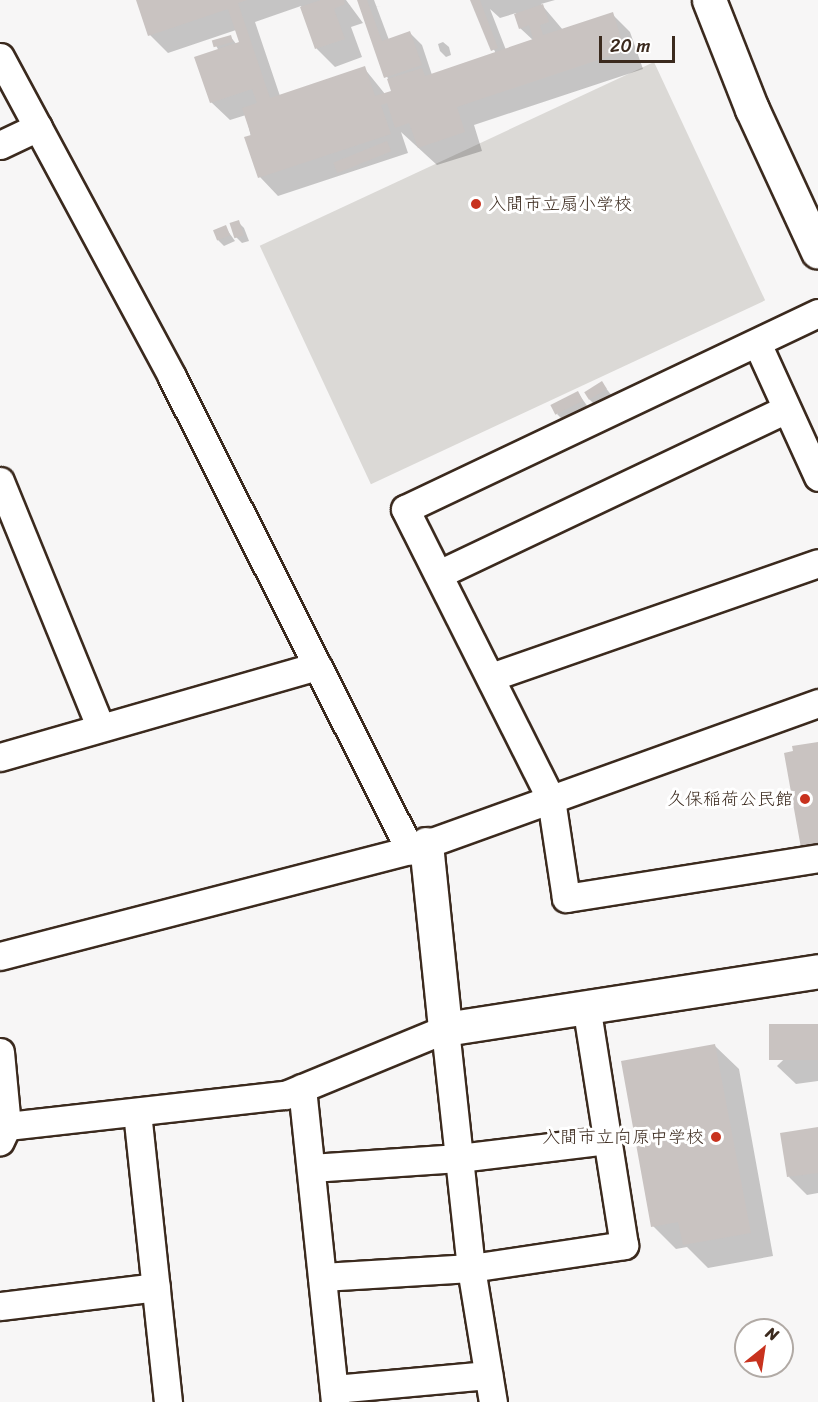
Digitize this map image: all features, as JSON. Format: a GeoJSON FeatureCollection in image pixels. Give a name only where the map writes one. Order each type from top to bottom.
{"type":"FeatureCollection","features":[{"type":"Feature","properties":{"kind":"street"},"geometry":{"type":"LineString","coordinates":[[708,0],[752,109],[818,252]]}},
{"type":"Feature","properties":{"kind":"street"},"geometry":{"type":"LineString","coordinates":[[0,57],[172,377],[317,666],[418,847],[445,1029],[471,1268],[493,1402]]}},
{"type":"Feature","properties":{"kind":"street"},"geometry":{"type":"LineString","coordinates":[[0,145],[38,127]]}},
{"type":"Feature","properties":{"kind":"street"},"geometry":{"type":"LineString","coordinates":[[818,313],[405,509],[551,799],[566,898],[818,858]]}},
{"type":"Feature","properties":{"kind":"street"},"geometry":{"type":"LineString","coordinates":[[757,343],[818,477]]}},
{"type":"Feature","properties":{"kind":"street"},"geometry":{"type":"LineString","coordinates":[[439,574],[786,409]]}},
{"type":"Feature","properties":{"kind":"street"},"geometry":{"type":"LineString","coordinates":[[0,481],[100,726]]}},
{"type":"Feature","properties":{"kind":"street"},"geometry":{"type":"LineString","coordinates":[[491,677],[818,563]]}},
{"type":"Feature","properties":{"kind":"street"},"geometry":{"type":"LineString","coordinates":[[0,757],[100,726],[317,666]]}},
{"type":"Feature","properties":{"kind":"street"},"geometry":{"type":"LineString","coordinates":[[0,956],[418,847],[818,703]]}},
{"type":"Feature","properties":{"kind":"street"},"geometry":{"type":"LineString","coordinates":[[0,1052],[3,1134],[137,1112],[285,1095],[445,1029],[818,971]]}},
{"type":"Feature","properties":{"kind":"street"},"geometry":{"type":"LineString","coordinates":[[322,1277],[471,1268],[624,1245],[586,1006]]}},
{"type":"Feature","properties":{"kind":"street"},"geometry":{"type":"LineString","coordinates":[[302,1088],[334,1396],[489,1375]]}},
{"type":"Feature","properties":{"kind":"street"},"geometry":{"type":"LineString","coordinates":[[137,1112],[168,1402]]}},
{"type":"Feature","properties":{"kind":"street"},"geometry":{"type":"LineString","coordinates":[[311,1168],[459,1158],[607,1140]]}},
{"type":"Feature","properties":{"kind":"street"},"geometry":{"type":"LineString","coordinates":[[0,1306],[156,1287]]}},
{"type":"Feature","properties":{"kind":"shaded area"},"geometry":{"type":"Polygon","coordinates":[[[654,62],[765,300],[371,484],[260,246],[654,62]]]}},
{"type":"Feature","properties":{"kind":"building"},"geometry":{"type":"Polygon","coordinates":[[[136,0],[247,0],[238,3],[270,98],[365,66],[375,96],[391,91],[387,79],[422,68],[425,76],[533,39],[529,25],[519,29],[514,14],[543,4],[549,22],[540,25],[543,35],[613,12],[625,51],[457,107],[465,132],[418,148],[409,123],[395,128],[387,103],[381,105],[391,134],[258,178],[244,137],[251,135],[242,108],[257,103],[252,89],[210,103],[194,57],[239,42],[228,9],[148,36],[136,0]]]}},
{"type":"Feature","properties":{"kind":"building"},"geometry":{"type":"Polygon","coordinates":[[[321,0],[344,0],[345,4],[334,9],[345,39],[315,49],[300,7],[321,0]]]}},
{"type":"Feature","properties":{"kind":"building"},"geometry":{"type":"Polygon","coordinates":[[[357,0],[367,0],[382,41],[410,31],[422,65],[384,78],[357,0]]]}},
{"type":"Feature","properties":{"kind":"building"},"geometry":{"type":"Polygon","coordinates":[[[470,0],[480,0],[498,48],[491,51],[470,0]]]}},
{"type":"Feature","properties":{"kind":"building"},"geometry":{"type":"Polygon","coordinates":[[[231,35],[233,42],[214,47],[212,41],[231,35]]]}},
{"type":"Feature","properties":{"kind":"building"},"geometry":{"type":"Polygon","coordinates":[[[387,141],[391,151],[337,173],[333,163],[387,141]]]}},
{"type":"Feature","properties":{"kind":"building"},"geometry":{"type":"Polygon","coordinates":[[[239,220],[244,235],[234,238],[229,223],[239,220]]]}},
{"type":"Feature","properties":{"kind":"building"},"geometry":{"type":"Polygon","coordinates":[[[226,225],[230,235],[217,240],[213,230],[226,225]]]}},
{"type":"Feature","properties":{"kind":"building"},"geometry":{"type":"Polygon","coordinates":[[[602,381],[607,389],[589,400],[584,392],[602,381]]]}},
{"type":"Feature","properties":{"kind":"building"},"geometry":{"type":"Polygon","coordinates":[[[578,391],[583,401],[555,415],[550,405],[578,391]]]}},
{"type":"Feature","properties":{"kind":"building","name":"久保稲荷公民館"},"geometry":{"type":"Polygon","coordinates":[[[818,742],[818,845],[801,848],[784,753],[793,751],[792,746],[818,742]]]}},
{"type":"Feature","properties":{"kind":"building"},"geometry":{"type":"Polygon","coordinates":[[[769,1024],[818,1024],[818,1060],[769,1060],[769,1024]]]}},
{"type":"Feature","properties":{"kind":"building"},"geometry":{"type":"Polygon","coordinates":[[[715,1044],[751,1233],[683,1245],[678,1222],[651,1227],[621,1061],[715,1044]]]}},
{"type":"Feature","properties":{"kind":"building"},"geometry":{"type":"Polygon","coordinates":[[[818,1127],[818,1173],[787,1177],[780,1133],[818,1127]]]}},
{"type":"Feature","properties":{"kind":"place","name":"入間市立扇小学校"},"geometry":{"type":"Point","coordinates":[476,204]}},
{"type":"Feature","properties":{"kind":"place","name":"久保稲荷公民館"},"geometry":{"type":"Point","coordinates":[805,799]}},
{"type":"Feature","properties":{"kind":"place","name":"入間市立向原中学校"},"geometry":{"type":"Point","coordinates":[716,1137]}}]}
